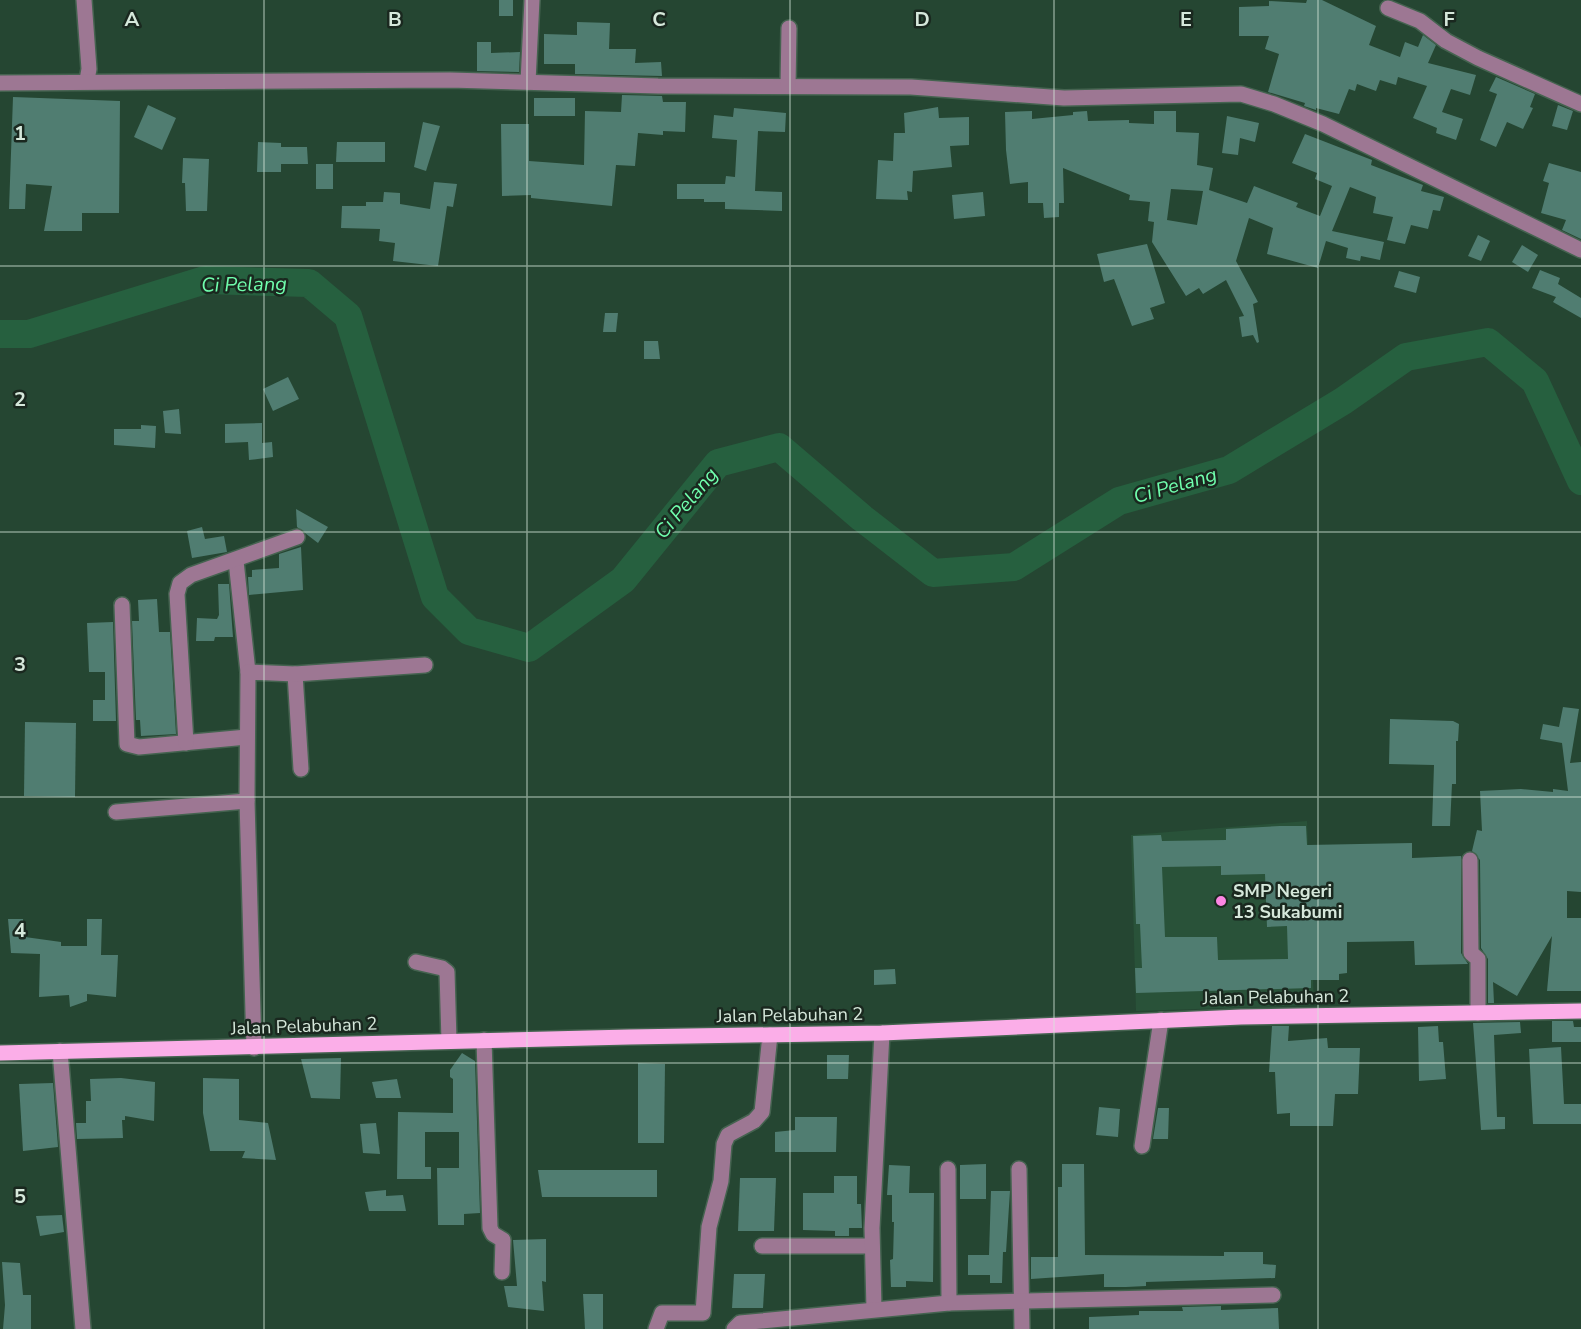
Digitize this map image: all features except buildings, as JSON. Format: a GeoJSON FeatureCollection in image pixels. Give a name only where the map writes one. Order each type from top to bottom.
{"type":"FeatureCollection","features":[{"type":"Feature","properties":{"kind":"main road","name":"Jalan Pelabuhan 2"},"geometry":{"type":"LineString","coordinates":[[0,1053],[254,1048],[484,1040],[882,1033],[1161,1020],[1581,1011]]}},
{"type":"Feature","properties":{"kind":"street"},"geometry":{"type":"LineString","coordinates":[[84,0],[89,69],[87,81]]}},
{"type":"Feature","properties":{"kind":"street"},"geometry":{"type":"LineString","coordinates":[[528,82],[532,0]]}},
{"type":"Feature","properties":{"kind":"street"},"geometry":{"type":"LineString","coordinates":[[1388,9],[1420,21],[1446,41],[1478,58],[1581,104]]}},
{"type":"Feature","properties":{"kind":"street"},"geometry":{"type":"LineString","coordinates":[[788,86],[791,54],[789,28]]}},
{"type":"Feature","properties":{"kind":"street"},"geometry":{"type":"LineString","coordinates":[[0,83],[87,81],[528,82],[658,86],[911,87],[1056,98],[1226,93],[1248,95],[1323,124],[1581,250]]}},
{"type":"Feature","properties":{"kind":"street"},"geometry":{"type":"LineString","coordinates":[[186,743],[178,588],[183,579],[191,575],[236,561],[297,537]]}},
{"type":"Feature","properties":{"kind":"street"},"geometry":{"type":"LineString","coordinates":[[236,561],[248,672],[247,801],[254,1048]]}},
{"type":"Feature","properties":{"kind":"street"},"geometry":{"type":"LineString","coordinates":[[122,605],[127,744],[139,747],[247,737]]}},
{"type":"Feature","properties":{"kind":"street"},"geometry":{"type":"LineString","coordinates":[[248,672],[296,674],[425,665]]}},
{"type":"Feature","properties":{"kind":"street"},"geometry":{"type":"LineString","coordinates":[[296,674],[300,769]]}},
{"type":"Feature","properties":{"kind":"street"},"geometry":{"type":"LineString","coordinates":[[116,812],[247,801]]}},
{"type":"Feature","properties":{"kind":"street"},"geometry":{"type":"LineString","coordinates":[[1470,860],[1472,953],[1478,958],[1478,1013]]}},
{"type":"Feature","properties":{"kind":"street"},"geometry":{"type":"LineString","coordinates":[[416,962],[442,968],[447,972],[449,1041]]}},
{"type":"Feature","properties":{"kind":"street"},"geometry":{"type":"LineString","coordinates":[[1142,1146],[1161,1020]]}},
{"type":"Feature","properties":{"kind":"street"},"geometry":{"type":"LineString","coordinates":[[874,1309],[872,1246],[882,1033]]}},
{"type":"Feature","properties":{"kind":"street"},"geometry":{"type":"LineString","coordinates":[[656,1329],[662,1313],[704,1313],[709,1227],[721,1181],[724,1144],[728,1135],[754,1121],[762,1112],[770,1035]]}},
{"type":"Feature","properties":{"kind":"street"},"geometry":{"type":"LineString","coordinates":[[484,1040],[490,1228],[493,1234],[503,1240],[502,1272]]}},
{"type":"Feature","properties":{"kind":"street"},"geometry":{"type":"LineString","coordinates":[[60,1051],[83,1329]]}},
{"type":"Feature","properties":{"kind":"street"},"geometry":{"type":"LineString","coordinates":[[948,1169],[949,1303]]}},
{"type":"Feature","properties":{"kind":"street"},"geometry":{"type":"LineString","coordinates":[[1019,1169],[1022,1329]]}},
{"type":"Feature","properties":{"kind":"street"},"geometry":{"type":"LineString","coordinates":[[762,1246],[872,1246]]}},
{"type":"Feature","properties":{"kind":"street"},"geometry":{"type":"LineString","coordinates":[[734,1329],[740,1323],[949,1303],[1273,1295]]}},
{"type":"Feature","properties":{"kind":"shaded area","name":"SMP Negeri 13 Sukabumi"},"geometry":{"type":"Polygon","coordinates":[[[1307,821],[1314,1005],[1136,1011],[1131,835],[1307,821]]]}},
{"type":"Feature","properties":{"kind":"waterway","name":"Ci Pelang"},"geometry":{"type":"LineString","coordinates":[[0,334],[29,334],[205,280],[309,283],[348,316],[435,597],[469,631],[529,648],[623,580],[718,463],[779,447],[862,518],[933,573],[1014,567],[1119,501],[1229,470],[1343,401],[1406,357],[1488,342],[1535,381],[1581,481]]}},
{"type":"Feature","properties":{"kind":"place","name":"SMP Negeri 13 Sukabumi"},"geometry":{"type":"Point","coordinates":[1221,901]}}]}
